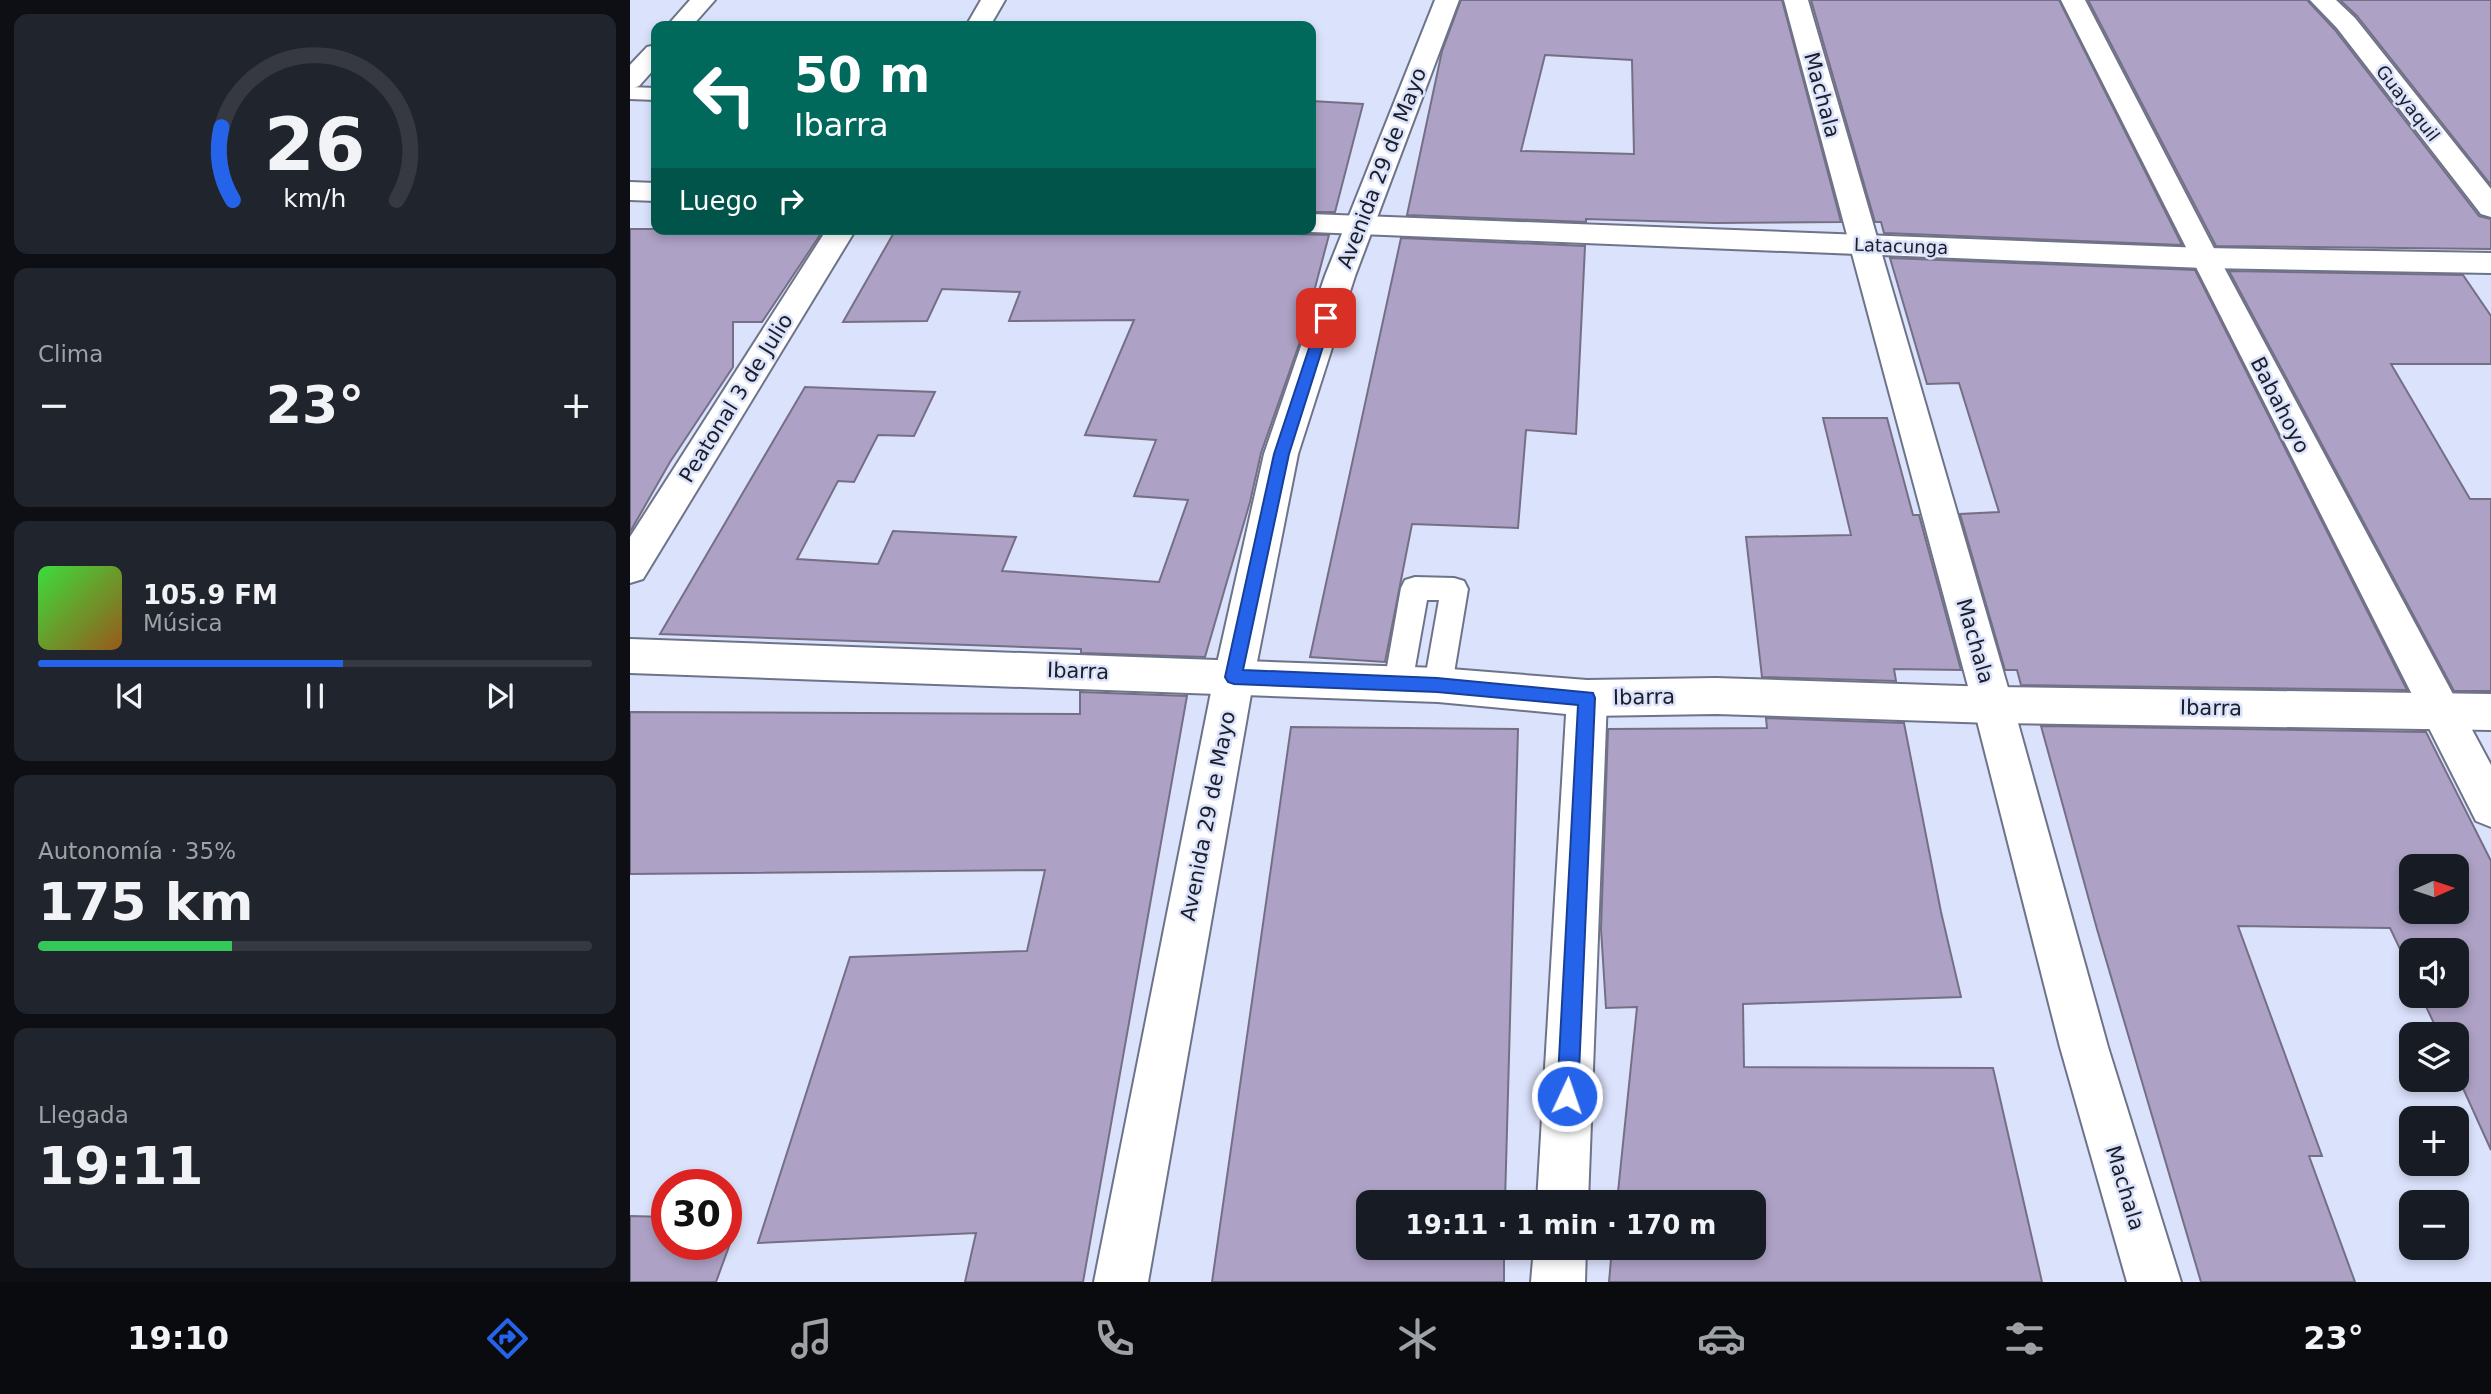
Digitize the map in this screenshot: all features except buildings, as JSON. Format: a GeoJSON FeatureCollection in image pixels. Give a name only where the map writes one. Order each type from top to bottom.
{"type":"FeatureCollection","features":[{"type":"Feature","properties":{"kind":"street"},"geometry":{"type":"LineString","coordinates":[[684,21],[703,0]]}},
{"type":"Feature","properties":{"kind":"street"},"geometry":{"type":"LineString","coordinates":[[981,21],[993,0]]}},
{"type":"Feature","properties":{"kind":"street","name":"Avenida 29 de Mayo"},"geometry":{"type":"LineString","coordinates":[[1121,1282],[1234,677],[1282,454],[1311,359],[1447,0]]}},
{"type":"Feature","properties":{"kind":"street","name":"Machala"},"geometry":{"type":"LineString","coordinates":[[1796,0],[1993,705],[2084,1047],[2154,1282]]}},
{"type":"Feature","properties":{"kind":"street","name":"Babahoyo"},"geometry":{"type":"LineString","coordinates":[[2073,0],[2438,710],[2491,807]]}},
{"type":"Feature","properties":{"kind":"street","name":"Guayaquil"},"geometry":{"type":"LineString","coordinates":[[2322,0],[2346,23],[2491,208]]}},
{"type":"Feature","properties":{"kind":"street"},"geometry":{"type":"LineString","coordinates":[[630,81],[651,58]]}},
{"type":"Feature","properties":{"kind":"street"},"geometry":{"type":"LineString","coordinates":[[630,191],[651,192]]}},
{"type":"Feature","properties":{"kind":"street","name":"Latacunga"},"geometry":{"type":"LineString","coordinates":[[1316,223],[2204,258],[2491,263]]}},
{"type":"Feature","properties":{"kind":"street","name":"Peatonal 3 de Julio"},"geometry":{"type":"LineString","coordinates":[[630,568],[838,235]]}},
{"type":"Feature","properties":{"kind":"street","name":"Ibarra"},"geometry":{"type":"LineString","coordinates":[[630,656],[1437,685],[1587,698],[1716,696],[1993,705],[2491,712]]}},
{"type":"Feature","properties":{"kind":"street"},"geometry":{"type":"LineString","coordinates":[[1563,1190],[1587,698]]}},
{"type":"Feature","properties":{"kind":"street"},"geometry":{"type":"LineString","coordinates":[[1558,1282],[1559,1260]]}},
{"type":"Feature","properties":{"kind":"lane"},"geometry":{"type":"LineString","coordinates":[[630,93],[651,94]]}},
{"type":"Feature","properties":{"kind":"lane"},"geometry":{"type":"LineString","coordinates":[[1398,684],[1415,587],[1454,589],[1437,685]]}},
{"type":"Feature","properties":{"kind":"route"},"geometry":{"type":"LineString","coordinates":[[1326,318],[1282,454],[1234,677],[1437,685],[1587,698],[1567,1096]]}}]}
